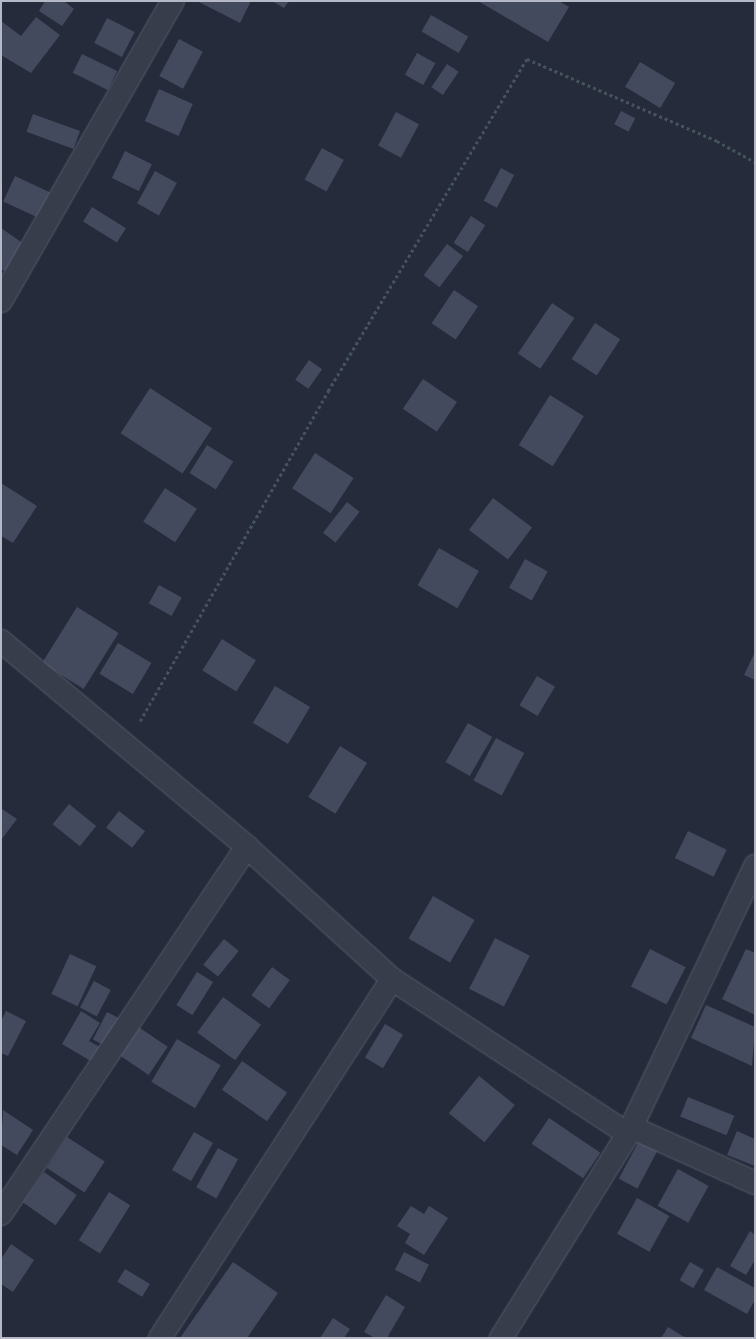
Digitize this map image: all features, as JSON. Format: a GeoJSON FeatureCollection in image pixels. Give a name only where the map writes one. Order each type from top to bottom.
{"type":"FeatureCollection","features":[{"type":"Feature","properties":{"kind":"street"},"geometry":{"type":"LineString","coordinates":[[1,301],[173,1]]}},
{"type":"Feature","properties":{"kind":"street"},"geometry":{"type":"LineString","coordinates":[[1,641],[247,847],[392,978],[629,1130],[755,1183]]}},
{"type":"Feature","properties":{"kind":"street"},"geometry":{"type":"LineString","coordinates":[[1,1214],[247,847]]}},
{"type":"Feature","properties":{"kind":"street"},"geometry":{"type":"LineString","coordinates":[[501,1338],[629,1130],[755,866]]}},
{"type":"Feature","properties":{"kind":"street"},"geometry":{"type":"LineString","coordinates":[[160,1338],[392,978]]}},
{"type":"Feature","properties":{"kind":"path"},"geometry":{"type":"LineString","coordinates":[[126,746],[328,390],[527,59],[717,141],[755,162]]}},
{"type":"Feature","properties":{"kind":"building"},"geometry":{"type":"Polygon","coordinates":[[[45,1],[64,1],[74,9],[62,26],[39,11],[45,1]]]}},
{"type":"Feature","properties":{"kind":"building"},"geometry":{"type":"Polygon","coordinates":[[[197,1],[251,1],[240,23],[197,1]]]}},
{"type":"Feature","properties":{"kind":"building"},"geometry":{"type":"Polygon","coordinates":[[[272,1],[289,1],[284,8],[272,1]]]}},
{"type":"Feature","properties":{"kind":"building"},"geometry":{"type":"Polygon","coordinates":[[[478,1],[559,1],[569,7],[548,42],[478,1]]]}},
{"type":"Feature","properties":{"kind":"building"},"geometry":{"type":"Polygon","coordinates":[[[431,15],[468,36],[459,53],[422,31],[431,15]]]}},
{"type":"Feature","properties":{"kind":"building"},"geometry":{"type":"Polygon","coordinates":[[[36,17],[60,35],[31,73],[1,55],[1,21],[21,36],[36,17]]]}},
{"type":"Feature","properties":{"kind":"building"},"geometry":{"type":"Polygon","coordinates":[[[107,18],[135,32],[122,57],[94,43],[107,18]]]}},
{"type":"Feature","properties":{"kind":"building"},"geometry":{"type":"Polygon","coordinates":[[[179,39],[203,52],[183,89],[159,76],[179,39]]]}},
{"type":"Feature","properties":{"kind":"building"},"geometry":{"type":"Polygon","coordinates":[[[417,53],[435,63],[423,85],[405,75],[417,53]]]}},
{"type":"Feature","properties":{"kind":"building"},"geometry":{"type":"Polygon","coordinates":[[[82,54],[117,71],[108,90],[73,73],[82,54]]]}},
{"type":"Feature","properties":{"kind":"building"},"geometry":{"type":"Polygon","coordinates":[[[640,62],[675,83],[660,108],[625,87],[640,62]]]}},
{"type":"Feature","properties":{"kind":"building"},"geometry":{"type":"Polygon","coordinates":[[[447,64],[459,72],[443,95],[431,87],[447,64]]]}},
{"type":"Feature","properties":{"kind":"building"},"geometry":{"type":"Polygon","coordinates":[[[159,89],[193,104],[179,136],[145,121],[159,89]]]}},
{"type":"Feature","properties":{"kind":"building"},"geometry":{"type":"Polygon","coordinates":[[[621,111],[635,118],[628,132],[614,124],[621,111]]]}},
{"type":"Feature","properties":{"kind":"building"},"geometry":{"type":"Polygon","coordinates":[[[396,112],[419,124],[401,158],[378,146],[396,112]]]}},
{"type":"Feature","properties":{"kind":"building"},"geometry":{"type":"Polygon","coordinates":[[[33,114],[80,131],[73,149],[27,132],[33,114]]]}},
{"type":"Feature","properties":{"kind":"building"},"geometry":{"type":"Polygon","coordinates":[[[322,148],[344,160],[326,192],[305,179],[322,148]]]}},
{"type":"Feature","properties":{"kind":"building"},"geometry":{"type":"Polygon","coordinates":[[[125,151],[152,164],[139,191],[112,178],[125,151]]]}},
{"type":"Feature","properties":{"kind":"building"},"geometry":{"type":"Polygon","coordinates":[[[501,168],[514,175],[497,208],[484,201],[501,168]]]}},
{"type":"Feature","properties":{"kind":"building"},"geometry":{"type":"Polygon","coordinates":[[[155,171],[177,183],[159,215],[137,203],[155,171]]]}},
{"type":"Feature","properties":{"kind":"building"},"geometry":{"type":"Polygon","coordinates":[[[15,176],[51,193],[39,218],[3,201],[15,176]]]}},
{"type":"Feature","properties":{"kind":"building"},"geometry":{"type":"Polygon","coordinates":[[[92,207],[126,228],[117,243],[83,221],[92,207]]]}},
{"type":"Feature","properties":{"kind":"building"},"geometry":{"type":"Polygon","coordinates":[[[471,216],[485,225],[468,252],[454,243],[471,216]]]}},
{"type":"Feature","properties":{"kind":"building"},"geometry":{"type":"Polygon","coordinates":[[[1,228],[27,246],[8,273],[1,269],[1,228]]]}},
{"type":"Feature","properties":{"kind":"building"},"geometry":{"type":"Polygon","coordinates":[[[447,244],[463,256],[440,287],[424,275],[447,244]]]}},
{"type":"Feature","properties":{"kind":"building"},"geometry":{"type":"Polygon","coordinates":[[[454,290],[478,306],[456,339],[432,323],[454,290]]]}},
{"type":"Feature","properties":{"kind":"building"},"geometry":{"type":"Polygon","coordinates":[[[552,303],[574,318],[540,369],[518,354],[552,303]]]}},
{"type":"Feature","properties":{"kind":"building"},"geometry":{"type":"Polygon","coordinates":[[[595,323],[620,339],[597,375],[572,359],[595,323]]]}},
{"type":"Feature","properties":{"kind":"building"},"geometry":{"type":"Polygon","coordinates":[[[309,360],[322,369],[308,389],[295,380],[309,360]]]}},
{"type":"Feature","properties":{"kind":"building"},"geometry":{"type":"Polygon","coordinates":[[[423,379],[457,402],[437,432],[403,409],[423,379]]]}},
{"type":"Feature","properties":{"kind":"building"},"geometry":{"type":"Polygon","coordinates":[[[150,388],[212,428],[183,474],[121,433],[150,388]]]}},
{"type":"Feature","properties":{"kind":"building"},"geometry":{"type":"Polygon","coordinates":[[[550,395],[584,416],[553,466],[519,445],[550,395]]]}},
{"type":"Feature","properties":{"kind":"building"},"geometry":{"type":"Polygon","coordinates":[[[207,445],[233,461],[216,489],[190,473],[207,445]]]}},
{"type":"Feature","properties":{"kind":"building"},"geometry":{"type":"Polygon","coordinates":[[[315,453],[354,478],[331,513],[292,488],[315,453]]]}},
{"type":"Feature","properties":{"kind":"building"},"geometry":{"type":"Polygon","coordinates":[[[1,483],[37,506],[13,543],[1,536],[1,483]]]}},
{"type":"Feature","properties":{"kind":"building"},"geometry":{"type":"Polygon","coordinates":[[[165,488],[197,509],[175,542],[143,522],[165,488]]]}},
{"type":"Feature","properties":{"kind":"building"},"geometry":{"type":"Polygon","coordinates":[[[493,498],[532,527],[508,559],[469,530],[493,498]]]}},
{"type":"Feature","properties":{"kind":"building"},"geometry":{"type":"Polygon","coordinates":[[[347,502],[360,512],[336,543],[323,533],[347,502]]]}},
{"type":"Feature","properties":{"kind":"building"},"geometry":{"type":"Polygon","coordinates":[[[439,548],[479,571],[457,608],[418,585],[439,548]]]}},
{"type":"Feature","properties":{"kind":"building"},"geometry":{"type":"Polygon","coordinates":[[[525,559],[548,572],[532,600],[509,588],[525,559]]]}},
{"type":"Feature","properties":{"kind":"building"},"geometry":{"type":"Polygon","coordinates":[[[159,585],[182,598],[172,616],[149,603],[159,585]]]}},
{"type":"Feature","properties":{"kind":"building"},"geometry":{"type":"Polygon","coordinates":[[[77,607],[119,633],[84,689],[42,663],[77,607]]]}},
{"type":"Feature","properties":{"kind":"building"},"geometry":{"type":"Polygon","coordinates":[[[222,639],[256,660],[236,692],[202,670],[222,639]]]}},
{"type":"Feature","properties":{"kind":"building"},"geometry":{"type":"Polygon","coordinates":[[[118,643],[151,663],[133,694],[99,674],[118,643]]]}},
{"type":"Feature","properties":{"kind":"building"},"geometry":{"type":"Polygon","coordinates":[[[755,652],[755,680],[744,675],[755,652]]]}},
{"type":"Feature","properties":{"kind":"building"},"geometry":{"type":"Polygon","coordinates":[[[537,676],[555,687],[537,716],[519,705],[537,676]]]}},
{"type":"Feature","properties":{"kind":"building"},"geometry":{"type":"Polygon","coordinates":[[[275,686],[310,707],[288,744],[253,723],[275,686]]]}},
{"type":"Feature","properties":{"kind":"building"},"geometry":{"type":"Polygon","coordinates":[[[468,723],[492,737],[470,776],[446,762],[468,723]]]}},
{"type":"Feature","properties":{"kind":"building"},"geometry":{"type":"Polygon","coordinates":[[[496,738],[524,753],[502,795],[473,780],[496,738]]]}},
{"type":"Feature","properties":{"kind":"building"},"geometry":{"type":"Polygon","coordinates":[[[340,746],[367,763],[335,814],[308,797],[340,746]]]}},
{"type":"Feature","properties":{"kind":"building"},"geometry":{"type":"Polygon","coordinates":[[[69,804],[96,826],[80,846],[53,824],[69,804]]]}},
{"type":"Feature","properties":{"kind":"building"},"geometry":{"type":"Polygon","coordinates":[[[2,809],[17,819],[1,840],[1,810],[2,809]]]}},
{"type":"Feature","properties":{"kind":"building"},"geometry":{"type":"Polygon","coordinates":[[[119,811],[145,831],[132,848],[106,828],[119,811]]]}},
{"type":"Feature","properties":{"kind":"building"},"geometry":{"type":"Polygon","coordinates":[[[688,831],[727,850],[713,877],[675,858],[688,831]]]}},
{"type":"Feature","properties":{"kind":"building"},"geometry":{"type":"Polygon","coordinates":[[[433,896],[475,920],[450,962],[408,938],[433,896]]]}},
{"type":"Feature","properties":{"kind":"building"},"geometry":{"type":"Polygon","coordinates":[[[495,938],[530,956],[504,1006],[469,989],[495,938]]]}},
{"type":"Feature","properties":{"kind":"building"},"geometry":{"type":"Polygon","coordinates":[[[224,939],[239,951],[218,977],[203,965],[224,939]]]}},
{"type":"Feature","properties":{"kind":"building"},"geometry":{"type":"Polygon","coordinates":[[[650,949],[686,967],[667,1005],[631,986],[650,949]]]}},
{"type":"Feature","properties":{"kind":"building"},"geometry":{"type":"Polygon","coordinates":[[[746,949],[755,953],[755,1015],[722,999],[746,949]]]}},
{"type":"Feature","properties":{"kind":"building"},"geometry":{"type":"Polygon","coordinates":[[[70,954],[96,966],[78,1006],[51,994],[70,954]]]}},
{"type":"Feature","properties":{"kind":"building"},"geometry":{"type":"Polygon","coordinates":[[[272,967],[290,980],[269,1008],[251,995],[272,967]]]}},
{"type":"Feature","properties":{"kind":"building"},"geometry":{"type":"Polygon","coordinates":[[[197,972],[213,982],[192,1015],[176,1005],[197,972]]]}},
{"type":"Feature","properties":{"kind":"building"},"geometry":{"type":"Polygon","coordinates":[[[94,981],[111,990],[97,1016],[80,1007],[94,981]]]}},
{"type":"Feature","properties":{"kind":"building"},"geometry":{"type":"Polygon","coordinates":[[[223,997],[261,1025],[235,1060],[197,1033],[223,997]]]}},
{"type":"Feature","properties":{"kind":"building"},"geometry":{"type":"Polygon","coordinates":[[[706,1005],[755,1027],[752,1066],[691,1038],[706,1005]]]}},
{"type":"Feature","properties":{"kind":"building"},"geometry":{"type":"Polygon","coordinates":[[[6,1011],[26,1021],[8,1056],[1,1053],[1,1021],[6,1011]]]}},
{"type":"Feature","properties":{"kind":"building"},"geometry":{"type":"Polygon","coordinates":[[[81,1011],[100,1023],[89,1041],[103,1049],[94,1063],[62,1044],[81,1011]]]}},
{"type":"Feature","properties":{"kind":"building"},"geometry":{"type":"Polygon","coordinates":[[[107,1012],[123,1020],[109,1048],[93,1040],[107,1012]]]}},
{"type":"Feature","properties":{"kind":"building"},"geometry":{"type":"Polygon","coordinates":[[[385,1024],[403,1035],[383,1068],[365,1057],[385,1024]]]}},
{"type":"Feature","properties":{"kind":"building"},"geometry":{"type":"Polygon","coordinates":[[[137,1026],[168,1047],[149,1075],[118,1054],[137,1026]]]}},
{"type":"Feature","properties":{"kind":"building"},"geometry":{"type":"Polygon","coordinates":[[[177,1039],[221,1065],[195,1108],[151,1082],[177,1039]]]}},
{"type":"Feature","properties":{"kind":"building"},"geometry":{"type":"Polygon","coordinates":[[[242,1061],[287,1093],[267,1121],[222,1090],[242,1061]]]}},
{"type":"Feature","properties":{"kind":"building"},"geometry":{"type":"Polygon","coordinates":[[[479,1076],[515,1105],[485,1142],[449,1113],[479,1076]]]}},
{"type":"Feature","properties":{"kind":"building"},"geometry":{"type":"Polygon","coordinates":[[[688,1097],[734,1116],[726,1135],[680,1116],[688,1097]]]}},
{"type":"Feature","properties":{"kind":"building"},"geometry":{"type":"Polygon","coordinates":[[[3,1110],[33,1130],[17,1155],[1,1145],[3,1110]]]}},
{"type":"Feature","properties":{"kind":"building"},"geometry":{"type":"Polygon","coordinates":[[[549,1118],[600,1153],[583,1178],[532,1144],[549,1118]]]}},
{"type":"Feature","properties":{"kind":"building"},"geometry":{"type":"Polygon","coordinates":[[[737,1131],[755,1139],[755,1166],[727,1155],[737,1131]]]}},
{"type":"Feature","properties":{"kind":"building"},"geometry":{"type":"Polygon","coordinates":[[[194,1132],[213,1143],[191,1181],[172,1170],[194,1132]]]}},
{"type":"Feature","properties":{"kind":"building"},"geometry":{"type":"Polygon","coordinates":[[[67,1137],[105,1162],[85,1193],[47,1168],[67,1137]]]}},
{"type":"Feature","properties":{"kind":"building"},"geometry":{"type":"Polygon","coordinates":[[[640,1139],[659,1149],[637,1189],[619,1179],[640,1139]]]}},
{"type":"Feature","properties":{"kind":"building"},"geometry":{"type":"Polygon","coordinates":[[[218,1148],[238,1159],[216,1199],[196,1187],[218,1148]]]}},
{"type":"Feature","properties":{"kind":"building"},"geometry":{"type":"Polygon","coordinates":[[[678,1169],[709,1186],[688,1223],[658,1206],[678,1169]]]}},
{"type":"Feature","properties":{"kind":"building"},"geometry":{"type":"Polygon","coordinates":[[[44,1172],[77,1195],[56,1225],[23,1202],[44,1172]]]}},
{"type":"Feature","properties":{"kind":"building"},"geometry":{"type":"Polygon","coordinates":[[[109,1192],[130,1205],[100,1254],[79,1240],[109,1192]]]}},
{"type":"Feature","properties":{"kind":"building"},"geometry":{"type":"Polygon","coordinates":[[[637,1198],[669,1216],[649,1252],[617,1234],[637,1198]]]}},
{"type":"Feature","properties":{"kind":"building"},"geometry":{"type":"Polygon","coordinates":[[[411,1206],[424,1214],[429,1206],[448,1218],[424,1255],[405,1243],[410,1234],[397,1226],[411,1206]]]}},
{"type":"Feature","properties":{"kind":"building"},"geometry":{"type":"Polygon","coordinates":[[[750,1231],[755,1235],[755,1260],[746,1275],[730,1266],[750,1231]]]}},
{"type":"Feature","properties":{"kind":"building"},"geometry":{"type":"Polygon","coordinates":[[[11,1244],[34,1260],[13,1292],[1,1284],[1,1259],[11,1244]]]}},
{"type":"Feature","properties":{"kind":"building"},"geometry":{"type":"Polygon","coordinates":[[[404,1252],[429,1265],[420,1283],[395,1270],[404,1252]]]}},
{"type":"Feature","properties":{"kind":"building"},"geometry":{"type":"Polygon","coordinates":[[[233,1262],[278,1293],[247,1338],[180,1338],[233,1262]]]}},
{"type":"Feature","properties":{"kind":"building"},"geometry":{"type":"Polygon","coordinates":[[[690,1262],[704,1270],[693,1288],[680,1280],[690,1262]]]}},
{"type":"Feature","properties":{"kind":"building"},"geometry":{"type":"Polygon","coordinates":[[[717,1267],[755,1288],[755,1300],[747,1314],[704,1290],[717,1267]]]}},
{"type":"Feature","properties":{"kind":"building"},"geometry":{"type":"Polygon","coordinates":[[[125,1269],[150,1284],[142,1297],[117,1282],[125,1269]]]}},
{"type":"Feature","properties":{"kind":"building"},"geometry":{"type":"Polygon","coordinates":[[[386,1295],[405,1307],[387,1338],[375,1338],[364,1332],[386,1295]]]}},
{"type":"Feature","properties":{"kind":"building"},"geometry":{"type":"Polygon","coordinates":[[[333,1318],[350,1329],[344,1338],[320,1338],[333,1318]]]}},
{"type":"Feature","properties":{"kind":"building"},"geometry":{"type":"Polygon","coordinates":[[[668,1327],[686,1338],[661,1338],[668,1327]]]}}]}
